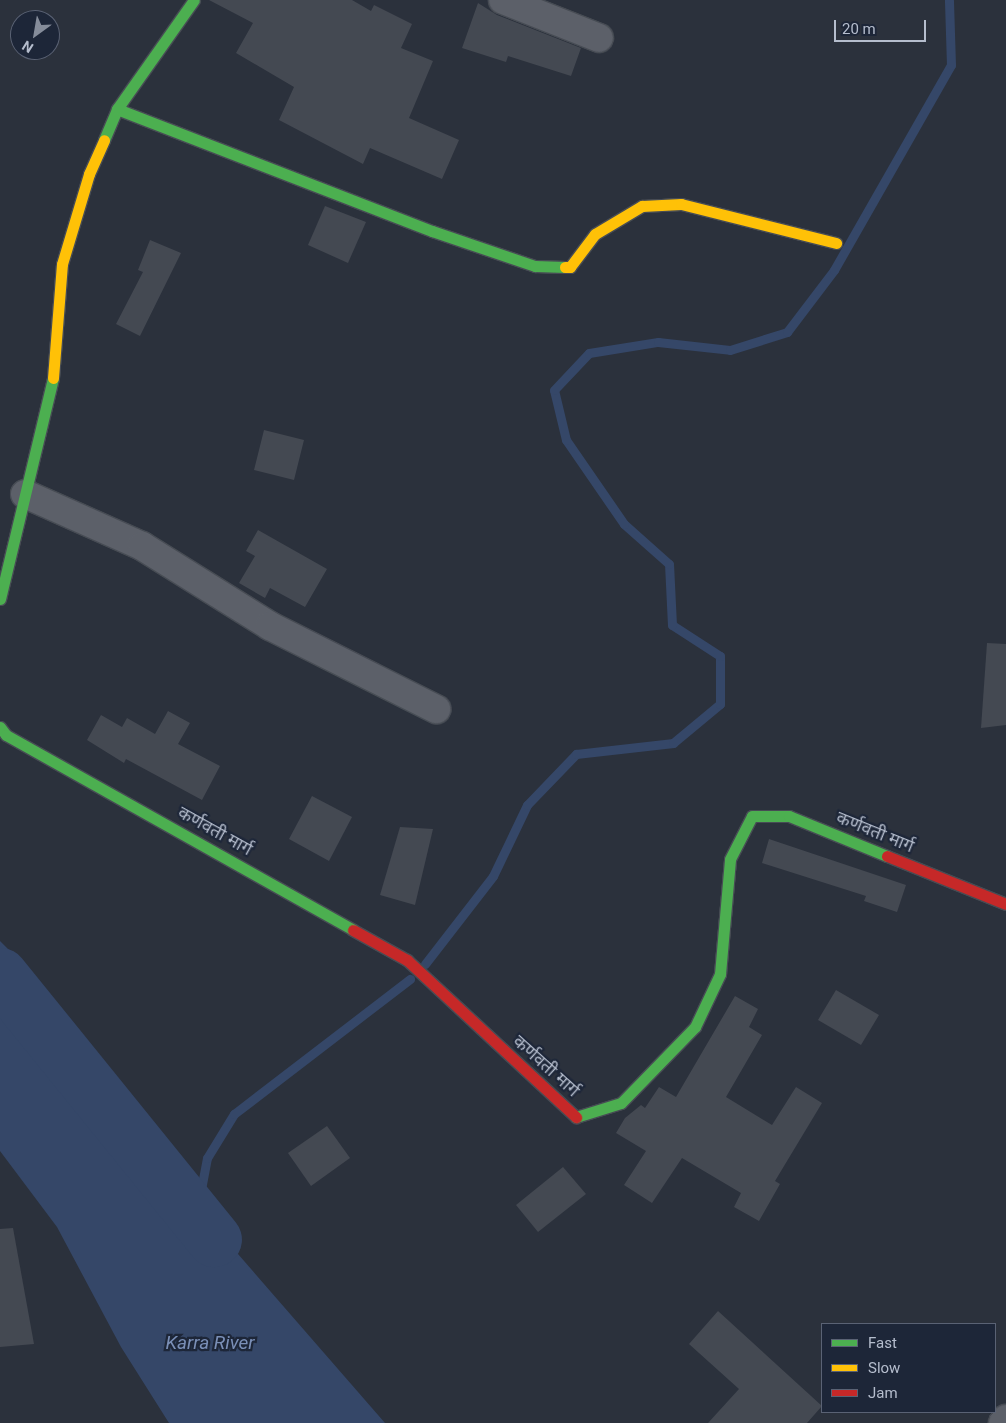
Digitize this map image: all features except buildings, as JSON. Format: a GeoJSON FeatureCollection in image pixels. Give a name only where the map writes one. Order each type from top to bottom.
{"type":"FeatureCollection","features":[{"type":"Feature","properties":{"kind":"street"},"geometry":{"type":"LineString","coordinates":[[0,599],[56,364],[62,264],[89,174],[116,110],[194,0]]}},
{"type":"Feature","properties":{"kind":"street"},"geometry":{"type":"LineString","coordinates":[[503,0],[598,38]]}},
{"type":"Feature","properties":{"kind":"street"},"geometry":{"type":"LineString","coordinates":[[116,110],[432,231],[535,266],[570,267],[596,234],[642,206],[681,204],[836,243]]}},
{"type":"Feature","properties":{"kind":"street"},"geometry":{"type":"LineString","coordinates":[[25,494],[142,546],[270,626],[436,709]]}},
{"type":"Feature","properties":{"kind":"street","name":"कर्णवती मार्ग"},"geometry":{"type":"LineString","coordinates":[[0,727],[6,735],[407,960],[577,1118],[621,1102],[695,1028],[720,974],[730,859],[752,816],[789,816],[1006,904]]}},
{"type":"Feature","properties":{"kind":"street"},"geometry":{"type":"LineString","coordinates":[[1003,1423],[1006,1419]]}},
{"type":"Feature","properties":{"kind":"water","name":"Karra River"},"geometry":{"type":"Polygon","coordinates":[[[0,941],[21,962],[141,1133],[142,1160],[153,1176],[178,1185],[385,1423],[169,1423],[121,1347],[57,1227],[0,1151],[0,941]]]}},
{"type":"Feature","properties":{"kind":"waterway"},"geometry":{"type":"LineString","coordinates":[[425,964],[493,876],[527,805],[576,754],[673,743],[720,704],[720,656],[672,625],[669,564],[624,524],[566,440],[554,390],[589,353],[658,342],[730,350],[787,332],[834,270],[951,65],[949,0]]}},
{"type":"Feature","properties":{"kind":"waterway","name":"Karra River"},"geometry":{"type":"LineString","coordinates":[[0,975],[214,1239]]}},
{"type":"Feature","properties":{"kind":"waterway"},"geometry":{"type":"LineString","coordinates":[[196,1216],[207,1158],[234,1114],[410,979]]}},
{"type":"Feature","properties":{"kind":"traffic: fast"},"geometry":{"type":"LineString","coordinates":[[104,140],[117,109],[194,0]]}},
{"type":"Feature","properties":{"kind":"traffic: fast"},"geometry":{"type":"LineString","coordinates":[[117,109],[432,231],[535,266],[565,267]]}},
{"type":"Feature","properties":{"kind":"traffic: fast"},"geometry":{"type":"LineString","coordinates":[[0,599],[53,378]]}},
{"type":"Feature","properties":{"kind":"traffic: fast"},"geometry":{"type":"LineString","coordinates":[[0,727],[6,735],[353,930]]}},
{"type":"Feature","properties":{"kind":"traffic: fast"},"geometry":{"type":"LineString","coordinates":[[576,1117],[621,1103],[695,1027],[720,974],[730,859],[752,816],[789,816],[887,856]]}},
{"type":"Feature","properties":{"kind":"traffic: slow"},"geometry":{"type":"LineString","coordinates":[[53,378],[62,264],[89,174],[104,140]]}},
{"type":"Feature","properties":{"kind":"traffic: slow"},"geometry":{"type":"LineString","coordinates":[[565,267],[570,267],[595,234],[642,206],[681,204],[836,243]]}},
{"type":"Feature","properties":{"kind":"traffic: jam"},"geometry":{"type":"LineString","coordinates":[[887,856],[1006,904]]}},
{"type":"Feature","properties":{"kind":"traffic: jam"},"geometry":{"type":"LineString","coordinates":[[353,930],[407,960],[576,1117]]}}]}
